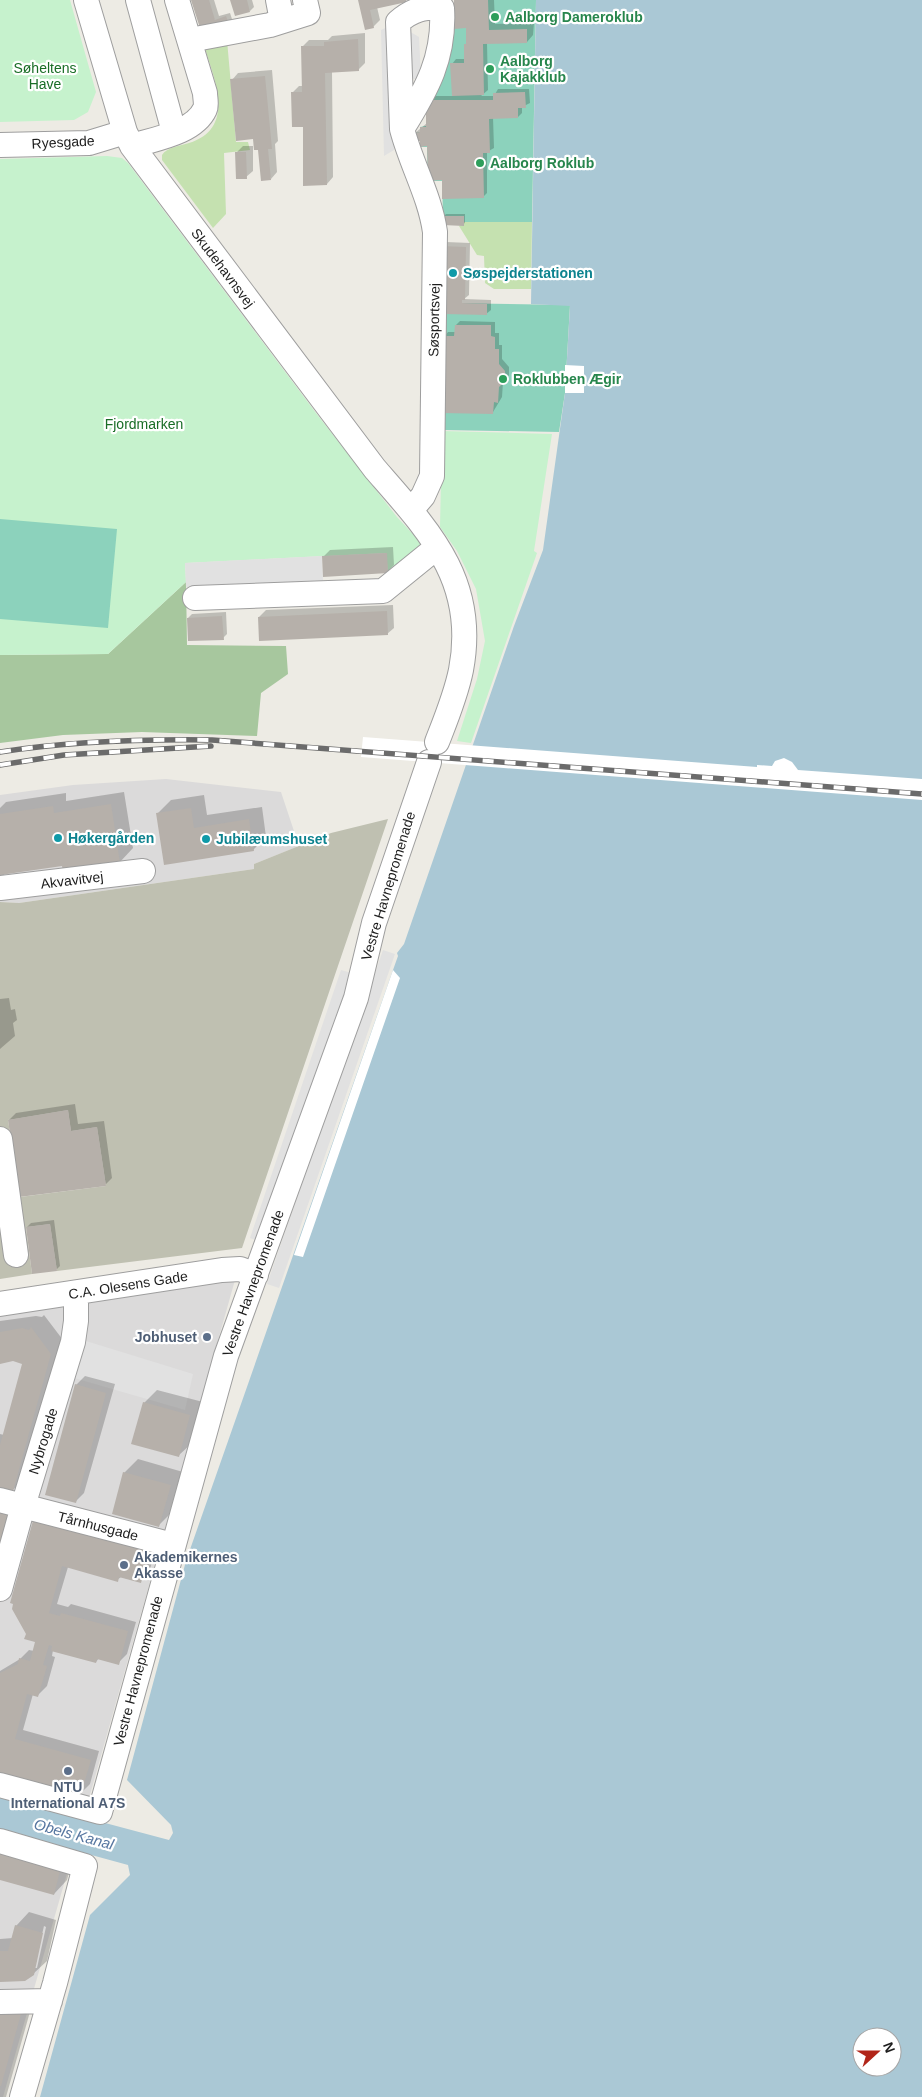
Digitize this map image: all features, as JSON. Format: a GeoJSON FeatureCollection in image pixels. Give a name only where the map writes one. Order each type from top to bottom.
{"type":"FeatureCollection","features":[{"type":"Feature","properties":{"kind":"street","name":"Skudehavnsvej"},"geometry":{"type":"LineString","coordinates":[[86,0],[128,139],[375,469],[410,510]]}},
{"type":"Feature","properties":{"kind":"street"},"geometry":{"type":"LineString","coordinates":[[138,0],[174,132]]}},
{"type":"Feature","properties":{"kind":"street"},"geometry":{"type":"LineString","coordinates":[[178,0],[190,40],[280,11],[308,13],[305,0]]}},
{"type":"Feature","properties":{"kind":"street","name":"Ryesgade"},"geometry":{"type":"LineString","coordinates":[[0,145],[89,143],[128,139],[174,132],[197,120],[206,108],[205,94],[190,40]]}},
{"type":"Feature","properties":{"kind":"street","name":"Søsportsvej"},"geometry":{"type":"LineString","coordinates":[[402,129],[408,152],[433,213],[435,232],[432,476],[423,496],[410,510]]}},
{"type":"Feature","properties":{"kind":"street","name":"Vestre Havnepromenade"},"geometry":{"type":"LineString","coordinates":[[0,1784],[100,1812],[226,1356],[356,998],[374,923],[454,696],[461,669],[464,619],[460,593],[451,569],[410,510]]}},
{"type":"Feature","properties":{"kind":"street"},"geometry":{"type":"LineString","coordinates":[[195,598],[383,591],[436,548]]}},
{"type":"Feature","properties":{"kind":"street","name":"Akvavitvej"},"geometry":{"type":"LineString","coordinates":[[0,888],[144,871]]}},
{"type":"Feature","properties":{"kind":"street"},"geometry":{"type":"LineString","coordinates":[[0,1139],[16,1255]]}},
{"type":"Feature","properties":{"kind":"street","name":"C.A. Olesens Gade"},"geometry":{"type":"LineString","coordinates":[[0,1304],[222,1270],[240,1269],[256,1274]]}},
{"type":"Feature","properties":{"kind":"street","name":"Nybrogade"},"geometry":{"type":"LineString","coordinates":[[0,1589],[22,1506],[73,1342],[76,1321],[76,1293]]}},
{"type":"Feature","properties":{"kind":"street","name":"Tårnhusgade"},"geometry":{"type":"LineString","coordinates":[[0,1500],[173,1545]]}},
{"type":"Feature","properties":{"kind":"street"},"geometry":{"type":"LineString","coordinates":[[0,1841],[85,1866],[50,2001],[22,2097]]}},
{"type":"Feature","properties":{"kind":"street"},"geometry":{"type":"LineString","coordinates":[[0,2002],[50,2001]]}},
{"type":"Feature","properties":{"kind":"shaded area"},"geometry":{"type":"Polygon","coordinates":[[[392,25],[394,150],[384,156],[381,30],[392,25]]]}},
{"type":"Feature","properties":{"kind":"shaded area"},"geometry":{"type":"Polygon","coordinates":[[[407,30],[419,37],[421,76],[419,81],[407,76],[407,30]]]}},
{"type":"Feature","properties":{"kind":"shaded area"},"geometry":{"type":"Polygon","coordinates":[[[322,556],[323,581],[186,587],[185,563],[322,556]]]}},
{"type":"Feature","properties":{"kind":"shaded area"},"geometry":{"type":"Polygon","coordinates":[[[166,779],[281,792],[299,846],[254,864],[254,869],[19,903],[0,902],[0,795],[73,785],[166,779]]]}},
{"type":"Feature","properties":{"kind":"shaded area"},"geometry":{"type":"Polygon","coordinates":[[[388,819],[242,1248],[57,1271],[50,1224],[26,1227],[32,1274],[0,1279],[0,902],[19,903],[254,869],[254,864],[331,833],[388,819]],[[68,1110],[8,1120],[20,1197],[106,1186],[97,1127],[71,1131],[68,1110]]]}},
{"type":"Feature","properties":{"kind":"shaded area"},"geometry":{"type":"Polygon","coordinates":[[[383,950],[395,954],[279,1288],[267,1284],[383,950]]]}},
{"type":"Feature","properties":{"kind":"shaded area"},"geometry":{"type":"Polygon","coordinates":[[[341,970],[355,974],[264,1243],[250,1238],[341,970]]]}},
{"type":"Feature","properties":{"kind":"shaded area"},"geometry":{"type":"Polygon","coordinates":[[[235,1280],[86,1809],[0,1783],[0,1316],[235,1280]]]}},
{"type":"Feature","properties":{"kind":"shaded area"},"geometry":{"type":"Polygon","coordinates":[[[86,1341],[193,1374],[185,1410],[74,1378],[86,1341]]]}},
{"type":"Feature","properties":{"kind":"shaded area"},"geometry":{"type":"Polygon","coordinates":[[[0,1844],[70,1863],[3,2097],[0,2097],[0,1844]]]}},
{"type":"Feature","properties":{"kind":"green space","name":"Søheltens Have"},"geometry":{"type":"Polygon","coordinates":[[[0,0],[70,0],[96,92],[88,112],[74,120],[0,122],[0,0]]]}},
{"type":"Feature","properties":{"kind":"green space"},"geometry":{"type":"Polygon","coordinates":[[[454,0],[536,0],[532,222],[464,222],[464,216],[443,216],[442,181],[428,181],[427,147],[420,147],[420,141],[414,141],[413,133],[420,132],[420,127],[426,126],[426,100],[451,45],[454,29],[454,0]]]}},
{"type":"Feature","properties":{"kind":"green space"},"geometry":{"type":"Polygon","coordinates":[[[227,40],[236,142],[248,142],[250,150],[224,153],[226,214],[213,228],[162,160],[162,155],[170,148],[189,143],[204,136],[213,126],[217,114],[218,101],[213,73],[204,46],[227,40]]]}},
{"type":"Feature","properties":{"kind":"green space","name":"Fjordmarken"},"geometry":{"type":"Polygon","coordinates":[[[107,156],[122,158],[128,163],[316,413],[397,517],[422,544],[421,547],[388,573],[386,553],[185,563],[186,582],[108,654],[0,655],[0,159],[107,156]]]}},
{"type":"Feature","properties":{"kind":"green space"},"geometry":{"type":"Polygon","coordinates":[[[464,222],[532,222],[531,289],[494,289],[485,283],[484,256],[477,255],[459,226],[464,222]]]}},
{"type":"Feature","properties":{"kind":"green space","name":"Roklubben Ægir"},"geometry":{"type":"Polygon","coordinates":[[[444,303],[570,305],[565,393],[559,432],[443,430],[444,303]]]}},
{"type":"Feature","properties":{"kind":"green space"},"geometry":{"type":"Polygon","coordinates":[[[442,431],[552,434],[534,551],[537,553],[471,743],[457,741],[477,679],[485,641],[476,589],[457,551],[440,527],[442,431]]]}},
{"type":"Feature","properties":{"kind":"green space"},"geometry":{"type":"Polygon","coordinates":[[[0,519],[117,529],[108,628],[0,619],[0,519]]]}},
{"type":"Feature","properties":{"kind":"green space"},"geometry":{"type":"Polygon","coordinates":[[[186,582],[187,645],[286,646],[288,674],[261,693],[257,736],[142,732],[63,735],[0,743],[0,655],[108,654],[186,582]]]}},
{"type":"Feature","properties":{"kind":"water","name":"Obels Kanal"},"geometry":{"type":"Polygon","coordinates":[[[536,0],[922,0],[922,2097],[40,2097],[90,1915],[130,1875],[128,1865],[0,1830],[0,1795],[169,1840],[173,1833],[171,1825],[127,1780],[186,1561],[398,956],[397,953],[404,944],[514,626],[543,550],[565,393],[570,306],[531,304],[536,0]]]}},
{"type":"Feature","properties":{"kind":"pier"},"geometry":{"type":"Polygon","coordinates":[[[565,365],[584,366],[584,393],[565,393],[565,365]]]}},
{"type":"Feature","properties":{"kind":"pier"},"geometry":{"type":"Polygon","coordinates":[[[363,737],[757,767],[757,765],[772,766],[775,761],[784,758],[792,762],[798,770],[922,779],[922,800],[361,757],[363,737]]]}},
{"type":"Feature","properties":{"kind":"pier"},"geometry":{"type":"Polygon","coordinates":[[[393,970],[400,978],[303,1257],[294,1255],[393,970]]]}},
{"type":"Feature","properties":{"kind":"building"},"geometry":{"type":"Polygon","coordinates":[[[191,0],[209,0],[215,20],[226,16],[229,24],[217,28],[215,23],[200,28],[191,0]]]}},
{"type":"Feature","properties":{"kind":"building"},"geometry":{"type":"Polygon","coordinates":[[[230,0],[247,0],[250,12],[235,16],[230,0]]]}},
{"type":"Feature","properties":{"kind":"building"},"geometry":{"type":"Polygon","coordinates":[[[358,0],[406,0],[407,2],[370,10],[374,28],[365,30],[358,0]]]}},
{"type":"Feature","properties":{"kind":"building"},"geometry":{"type":"Polygon","coordinates":[[[454,0],[488,0],[489,30],[527,29],[527,43],[483,44],[484,95],[452,96],[450,63],[464,63],[464,44],[466,44],[466,28],[454,29],[454,0]]]}},
{"type":"Feature","properties":{"kind":"building"},"geometry":{"type":"Polygon","coordinates":[[[358,39],[359,71],[325,73],[327,185],[303,186],[303,127],[292,127],[291,92],[302,92],[301,46],[324,46],[324,42],[358,39]]]}},
{"type":"Feature","properties":{"kind":"building"},"geometry":{"type":"Polygon","coordinates":[[[265,76],[272,149],[268,149],[271,180],[261,181],[258,150],[254,150],[253,139],[236,141],[230,79],[265,76]]]}},
{"type":"Feature","properties":{"kind":"building"},"geometry":{"type":"Polygon","coordinates":[[[525,92],[526,108],[518,108],[518,118],[489,119],[490,153],[483,153],[484,198],[442,199],[442,180],[428,181],[427,146],[420,147],[420,141],[414,141],[413,133],[420,132],[420,127],[426,127],[426,100],[493,100],[493,93],[525,92]]]}},
{"type":"Feature","properties":{"kind":"building"},"geometry":{"type":"Polygon","coordinates":[[[235,152],[246,152],[247,179],[236,179],[235,152]]]}},
{"type":"Feature","properties":{"kind":"building"},"geometry":{"type":"Polygon","coordinates":[[[443,216],[464,216],[464,226],[443,225],[443,216]]]}},
{"type":"Feature","properties":{"kind":"building","name":"Søspejderstationen"},"geometry":{"type":"Polygon","coordinates":[[[440,246],[466,247],[465,300],[462,300],[462,303],[487,304],[487,315],[444,314],[440,246]]]}},
{"type":"Feature","properties":{"kind":"building"},"geometry":{"type":"Polygon","coordinates":[[[455,325],[491,325],[491,336],[495,337],[495,349],[499,349],[499,364],[505,371],[505,381],[499,387],[498,403],[494,402],[493,414],[441,413],[442,336],[454,336],[455,325]]]}},
{"type":"Feature","properties":{"kind":"building"},"geometry":{"type":"Polygon","coordinates":[[[387,553],[388,573],[323,577],[322,556],[387,553]]]}},
{"type":"Feature","properties":{"kind":"building"},"geometry":{"type":"Polygon","coordinates":[[[387,611],[388,635],[259,641],[258,617],[387,611]]]}},
{"type":"Feature","properties":{"kind":"building"},"geometry":{"type":"Polygon","coordinates":[[[222,616],[224,640],[188,641],[187,618],[222,616]]]}},
{"type":"Feature","properties":{"kind":"building","name":"Høkergården"},"geometry":{"type":"Polygon","coordinates":[[[111,804],[120,863],[63,871],[62,866],[0,875],[0,814],[53,806],[54,813],[111,804]]]}},
{"type":"Feature","properties":{"kind":"building","name":"Jubilæumshuset"},"geometry":{"type":"Polygon","coordinates":[[[191,808],[194,828],[249,819],[254,851],[164,865],[156,813],[191,808]]]}},
{"type":"Feature","properties":{"kind":"building"},"geometry":{"type":"Polygon","coordinates":[[[68,1110],[71,1131],[97,1127],[106,1186],[19,1197],[8,1120],[68,1110]]]}},
{"type":"Feature","properties":{"kind":"building"},"geometry":{"type":"Polygon","coordinates":[[[50,1224],[57,1271],[32,1274],[26,1227],[50,1224]]]}},
{"type":"Feature","properties":{"kind":"building"},"geometry":{"type":"Polygon","coordinates":[[[31,1327],[51,1354],[13,1491],[0,1488],[0,1445],[22,1364],[13,1361],[0,1364],[0,1332],[22,1328],[29,1330],[31,1327]]]}},
{"type":"Feature","properties":{"kind":"building"},"geometry":{"type":"Polygon","coordinates":[[[75,1384],[106,1393],[76,1503],[45,1495],[75,1384]]]}},
{"type":"Feature","properties":{"kind":"building"},"geometry":{"type":"Polygon","coordinates":[[[143,1402],[190,1415],[179,1457],[131,1444],[143,1402]]]}},
{"type":"Feature","properties":{"kind":"building"},"geometry":{"type":"Polygon","coordinates":[[[123,1472],[171,1485],[159,1527],[112,1514],[123,1472]]]}},
{"type":"Feature","properties":{"kind":"building"},"geometry":{"type":"Polygon","coordinates":[[[0,1511],[9,1513],[1,1543],[0,1543],[0,1511]]]}},
{"type":"Feature","properties":{"kind":"building"},"geometry":{"type":"Polygon","coordinates":[[[34,1517],[150,1549],[141,1583],[119,1577],[118,1582],[62,1566],[49,1613],[60,1616],[61,1613],[128,1631],[119,1665],[97,1659],[96,1663],[51,1651],[52,1646],[49,1645],[43,1665],[47,1666],[38,1697],[27,1694],[15,1739],[91,1760],[81,1794],[58,1788],[57,1792],[0,1776],[0,1673],[18,1664],[19,1658],[30,1661],[35,1642],[24,1639],[26,1634],[12,1609],[13,1604],[10,1603],[34,1517]]]}},
{"type":"Feature","properties":{"kind":"building"},"geometry":{"type":"Polygon","coordinates":[[[0,1851],[61,1867],[54,1895],[0,1880],[0,1851]]]}},
{"type":"Feature","properties":{"kind":"building"},"geometry":{"type":"Polygon","coordinates":[[[15,1925],[43,1933],[34,1975],[25,1981],[0,1982],[0,1951],[8,1951],[15,1925]]]}},
{"type":"Feature","properties":{"kind":"building"},"geometry":{"type":"Polygon","coordinates":[[[0,2014],[21,2014],[1,2086],[0,2086],[0,2014]]]}},
{"type":"Feature","properties":{"kind":"railway"},"geometry":{"type":"LineString","coordinates":[[0,752],[53,745],[159,740],[212,740],[922,794]]}},
{"type":"Feature","properties":{"kind":"railway"},"geometry":{"type":"LineString","coordinates":[[0,765],[64,755],[211,746]]}},
{"type":"Feature","properties":{"kind":"place","name":"Aalborg Dameroklub"},"geometry":{"type":"Point","coordinates":[495,17]}},
{"type":"Feature","properties":{"kind":"place","name":"Aalborg Kajakklub"},"geometry":{"type":"Point","coordinates":[490,69]}},
{"type":"Feature","properties":{"kind":"place","name":"Aalborg Roklub"},"geometry":{"type":"Point","coordinates":[480,163]}},
{"type":"Feature","properties":{"kind":"place","name":"Søspejderstationen"},"geometry":{"type":"Point","coordinates":[453,273]}},
{"type":"Feature","properties":{"kind":"place","name":"Roklubben Ægir"},"geometry":{"type":"Point","coordinates":[503,379]}},
{"type":"Feature","properties":{"kind":"place","name":"Høkergården"},"geometry":{"type":"Point","coordinates":[58,838]}},
{"type":"Feature","properties":{"kind":"place","name":"Jubilæumshuset"},"geometry":{"type":"Point","coordinates":[206,839]}},
{"type":"Feature","properties":{"kind":"place","name":"Jobhuset"},"geometry":{"type":"Point","coordinates":[207,1337]}},
{"type":"Feature","properties":{"kind":"place","name":"Akademikernes Akasse"},"geometry":{"type":"Point","coordinates":[124,1565]}},
{"type":"Feature","properties":{"kind":"place","name":"NTU International A7S"},"geometry":{"type":"Point","coordinates":[68,1771]}}]}
